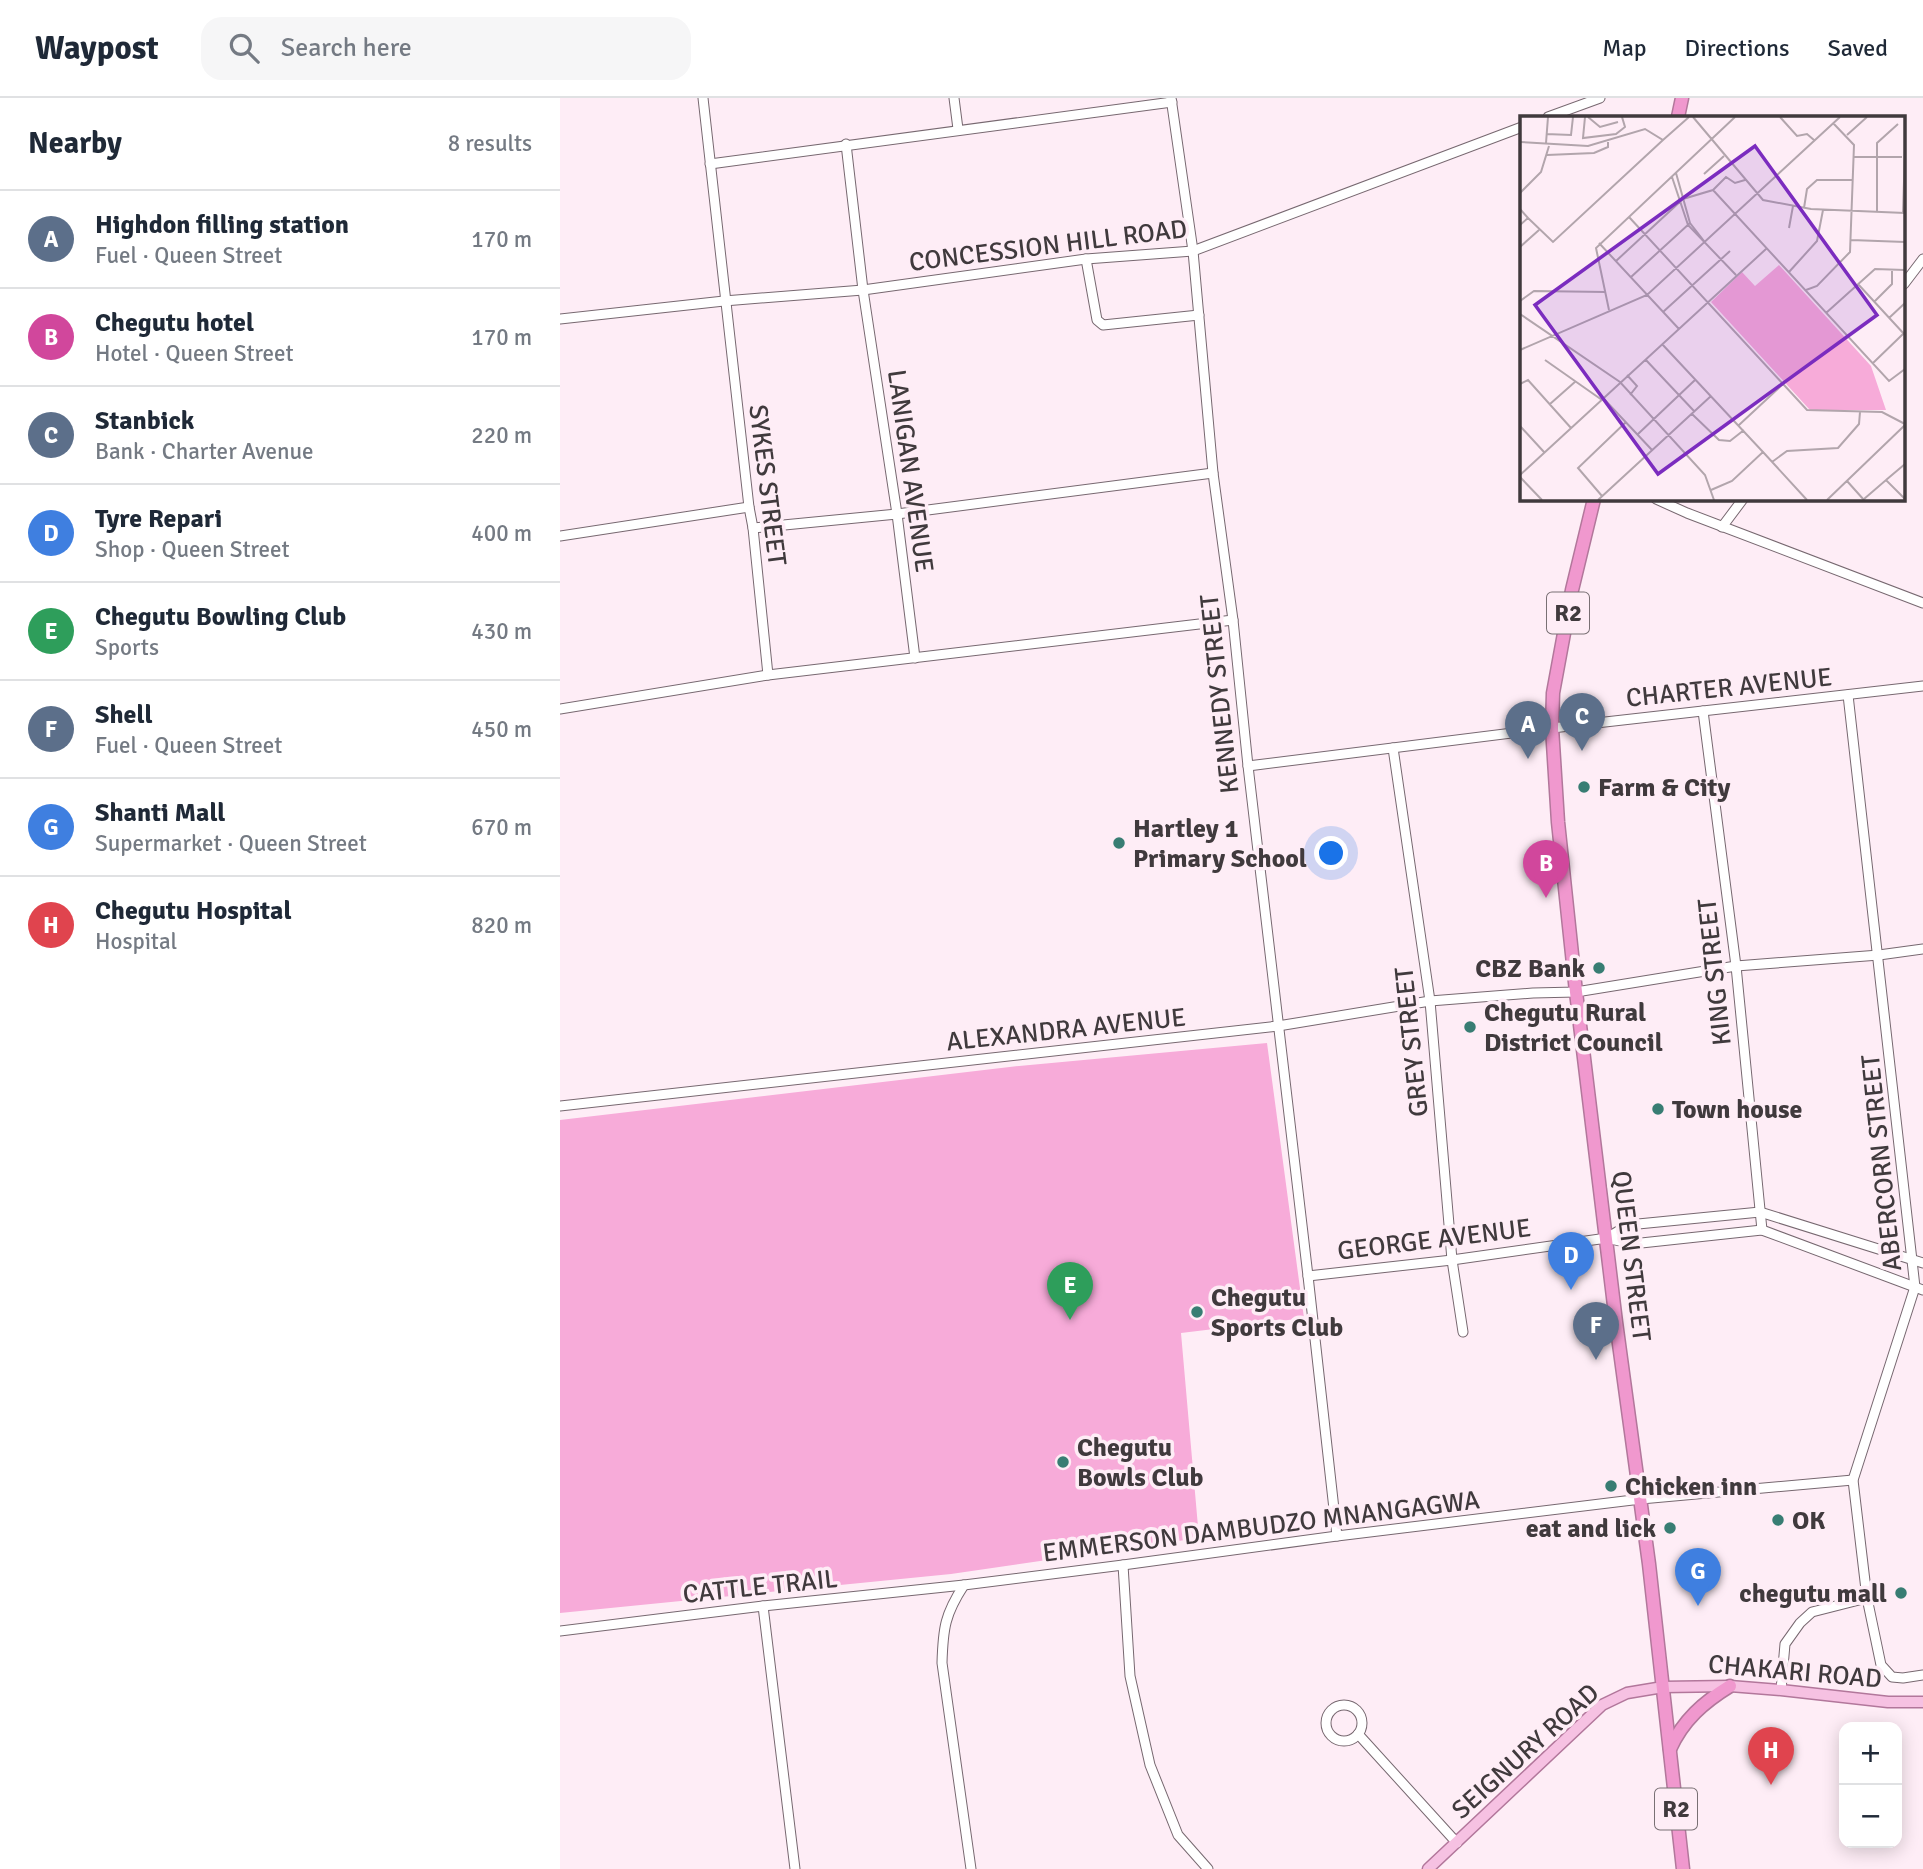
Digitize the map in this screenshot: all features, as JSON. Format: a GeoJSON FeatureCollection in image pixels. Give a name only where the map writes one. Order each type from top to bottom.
{"type":"FeatureCollection","features":[{"type":"Feature","properties":{"kind":"highway"},"geometry":{"type":"LineString","coordinates":[[1678,116],[1682,98]]}},
{"type":"Feature","properties":{"kind":"highway","name":"QUEEN STREET"},"geometry":{"type":"LineString","coordinates":[[1594,500],[1572,590],[1553,693],[1552,728],[1558,822],[1576,992],[1663,1686]]}},
{"type":"Feature","properties":{"kind":"highway","name":"R2"},"geometry":{"type":"LineString","coordinates":[[1663,1686],[1683,1869]]}},
{"type":"Feature","properties":{"kind":"highway"},"geometry":{"type":"LineString","coordinates":[[1670,1749],[1675,1736],[1695,1711],[1730,1686]]}},
{"type":"Feature","properties":{"kind":"main road","name":"CHAKARI ROAD"},"geometry":{"type":"LineString","coordinates":[[1663,1686],[1730,1686],[1888,1702],[1923,1702]]}},
{"type":"Feature","properties":{"kind":"main road","name":"SEIGNURY ROAD"},"geometry":{"type":"LineString","coordinates":[[1428,1869],[1602,1705],[1627,1692],[1663,1686]]}},
{"type":"Feature","properties":{"kind":"street","name":"SYKES STREET"},"geometry":{"type":"LineString","coordinates":[[703,98],[768,674]]}},
{"type":"Feature","properties":{"kind":"street"},"geometry":{"type":"LineString","coordinates":[[954,98],[958,129]]}},
{"type":"Feature","properties":{"kind":"street"},"geometry":{"type":"LineString","coordinates":[[1551,116],[1600,98]]}},
{"type":"Feature","properties":{"kind":"street"},"geometry":{"type":"LineString","coordinates":[[710,163],[1172,100]]}},
{"type":"Feature","properties":{"kind":"street","name":"KENNEDY STREET"},"geometry":{"type":"LineString","coordinates":[[1172,100],[1192,251],[1213,473],[1233,620],[1337,1536]]}},
{"type":"Feature","properties":{"kind":"street","name":"CONCESSION HILL ROAD"},"geometry":{"type":"LineString","coordinates":[[560,319],[863,290],[1086,259],[1192,251],[1520,128]]}},
{"type":"Feature","properties":{"kind":"street","name":"LANIGAN AVENUE"},"geometry":{"type":"LineString","coordinates":[[846,145],[863,290],[897,513],[915,658]]}},
{"type":"Feature","properties":{"kind":"street"},"geometry":{"type":"LineString","coordinates":[[1906,281],[1923,258]]}},
{"type":"Feature","properties":{"kind":"street"},"geometry":{"type":"LineString","coordinates":[[1086,259],[1097,320],[1103,324],[1199,315]]}},
{"type":"Feature","properties":{"kind":"street"},"geometry":{"type":"LineString","coordinates":[[753,528],[897,513],[1213,473]]}},
{"type":"Feature","properties":{"kind":"street"},"geometry":{"type":"LineString","coordinates":[[1658,500],[1923,603]]}},
{"type":"Feature","properties":{"kind":"street"},"geometry":{"type":"LineString","coordinates":[[1722,527],[1742,500]]}},
{"type":"Feature","properties":{"kind":"street"},"geometry":{"type":"LineString","coordinates":[[560,536],[749,507]]}},
{"type":"Feature","properties":{"kind":"street"},"geometry":{"type":"LineString","coordinates":[[560,709],[768,674],[1233,620]]}},
{"type":"Feature","properties":{"kind":"street","name":"CHARTER AVENUE"},"geometry":{"type":"LineString","coordinates":[[1248,766],[1923,686]]}},
{"type":"Feature","properties":{"kind":"street","name":"ABERCORN STREET"},"geometry":{"type":"LineString","coordinates":[[1848,695],[1912,1259],[1919,1289],[1853,1480],[1867,1598],[1881,1665],[1892,1676],[1903,1678],[1923,1675]]}},
{"type":"Feature","properties":{"kind":"street","name":"KING STREET"},"geometry":{"type":"LineString","coordinates":[[1703,711],[1736,966],[1762,1230]]}},
{"type":"Feature","properties":{"kind":"street","name":"GREY STREET"},"geometry":{"type":"LineString","coordinates":[[1393,748],[1430,1001],[1452,1260],[1463,1332]]}},
{"type":"Feature","properties":{"kind":"street","name":"ALEXANDRA AVENUE"},"geometry":{"type":"LineString","coordinates":[[560,1106],[1278,1026],[1430,1001],[1576,992],[1736,966],[1923,949]]}},
{"type":"Feature","properties":{"kind":"street","name":"GEORGE AVENUE"},"geometry":{"type":"LineString","coordinates":[[1606,1238],[1628,1225],[1760,1212],[1923,1263]]}},
{"type":"Feature","properties":{"kind":"street","name":"GEORGE AVENUE"},"geometry":{"type":"LineString","coordinates":[[1308,1276],[1452,1260],[1606,1238],[1632,1244],[1762,1230],[1919,1289]]}},
{"type":"Feature","properties":{"kind":"street","name":"EMMERSON DAMBUDZO MNANGAGWA"},"geometry":{"type":"LineString","coordinates":[[964,1585],[1641,1499],[1853,1480]]}},
{"type":"Feature","properties":{"kind":"street"},"geometry":{"type":"LineString","coordinates":[[1123,1565],[1130,1676],[1150,1765],[1178,1835],[1208,1869]]}},
{"type":"Feature","properties":{"kind":"street"},"geometry":{"type":"LineString","coordinates":[[964,1585],[952,1604],[943,1630],[942,1663],[971,1869]]}},
{"type":"Feature","properties":{"kind":"street","name":"CATTLE TRAIL"},"geometry":{"type":"LineString","coordinates":[[560,1630],[964,1585]]}},
{"type":"Feature","properties":{"kind":"street"},"geometry":{"type":"LineString","coordinates":[[1781,1690],[1785,1644],[1800,1623],[1812,1612],[1867,1598]]}},
{"type":"Feature","properties":{"kind":"street"},"geometry":{"type":"LineString","coordinates":[[763,1606],[795,1869]]}},
{"type":"Feature","properties":{"kind":"street"},"geometry":{"type":"LineString","coordinates":[[1348,1704],[1358,1711],[1362,1722],[1358,1734],[1349,1740],[1332,1737],[1326,1727],[1331,1710],[1336,1706],[1348,1704]]}},
{"type":"Feature","properties":{"kind":"street"},"geometry":{"type":"LineString","coordinates":[[1358,1734],[1457,1843]]}},
{"type":"Feature","properties":{"kind":"shaded area"},"geometry":{"type":"Polygon","coordinates":[[[1267,1043],[1304,1318],[1181,1333],[1199,1538],[951,1574],[560,1613],[560,1120],[1019,1066],[1267,1043]]]}},
{"type":"Feature","properties":{"kind":"place","name":"Stanbick"},"geometry":{"type":"Point","coordinates":[1582,751]}},
{"type":"Feature","properties":{"kind":"place","name":"Highdon filling station"},"geometry":{"type":"Point","coordinates":[1528,759]}},
{"type":"Feature","properties":{"kind":"place","name":"Farm & City"},"geometry":{"type":"Point","coordinates":[1584,787]}},
{"type":"Feature","properties":{"kind":"place","name":"Hartley 1 Primary School"},"geometry":{"type":"Point","coordinates":[1119,843]}},
{"type":"Feature","properties":{"kind":"place","name":"Chegutu hotel"},"geometry":{"type":"Point","coordinates":[1546,898]}},
{"type":"Feature","properties":{"kind":"place","name":"CBZ Bank"},"geometry":{"type":"Point","coordinates":[1599,968]}},
{"type":"Feature","properties":{"kind":"place","name":"Chegutu Rural District Council"},"geometry":{"type":"Point","coordinates":[1470,1027]}},
{"type":"Feature","properties":{"kind":"place","name":"Town house"},"geometry":{"type":"Point","coordinates":[1658,1109]}},
{"type":"Feature","properties":{"kind":"place","name":"Tyre Repari"},"geometry":{"type":"Point","coordinates":[1571,1290]}},
{"type":"Feature","properties":{"kind":"place","name":"Chegutu Sports Club"},"geometry":{"type":"Point","coordinates":[1197,1312]}},
{"type":"Feature","properties":{"kind":"place","name":"Chegutu Bowling Club"},"geometry":{"type":"Point","coordinates":[1070,1320]}},
{"type":"Feature","properties":{"kind":"place","name":"Shell"},"geometry":{"type":"Point","coordinates":[1596,1360]}},
{"type":"Feature","properties":{"kind":"place","name":"Chegutu Bowls Club"},"geometry":{"type":"Point","coordinates":[1063,1462]}},
{"type":"Feature","properties":{"kind":"place","name":"Chicken inn"},"geometry":{"type":"Point","coordinates":[1611,1486]}},
{"type":"Feature","properties":{"kind":"place","name":"OK"},"geometry":{"type":"Point","coordinates":[1778,1520]}},
{"type":"Feature","properties":{"kind":"place","name":"eat and lick"},"geometry":{"type":"Point","coordinates":[1670,1528]}},
{"type":"Feature","properties":{"kind":"place","name":"chegutu mall"},"geometry":{"type":"Point","coordinates":[1901,1593]}},
{"type":"Feature","properties":{"kind":"place","name":"Shanti Mall"},"geometry":{"type":"Point","coordinates":[1698,1606]}},
{"type":"Feature","properties":{"kind":"place","name":"Chegutu Hospital"},"geometry":{"type":"Point","coordinates":[1771,1785]}}]}
